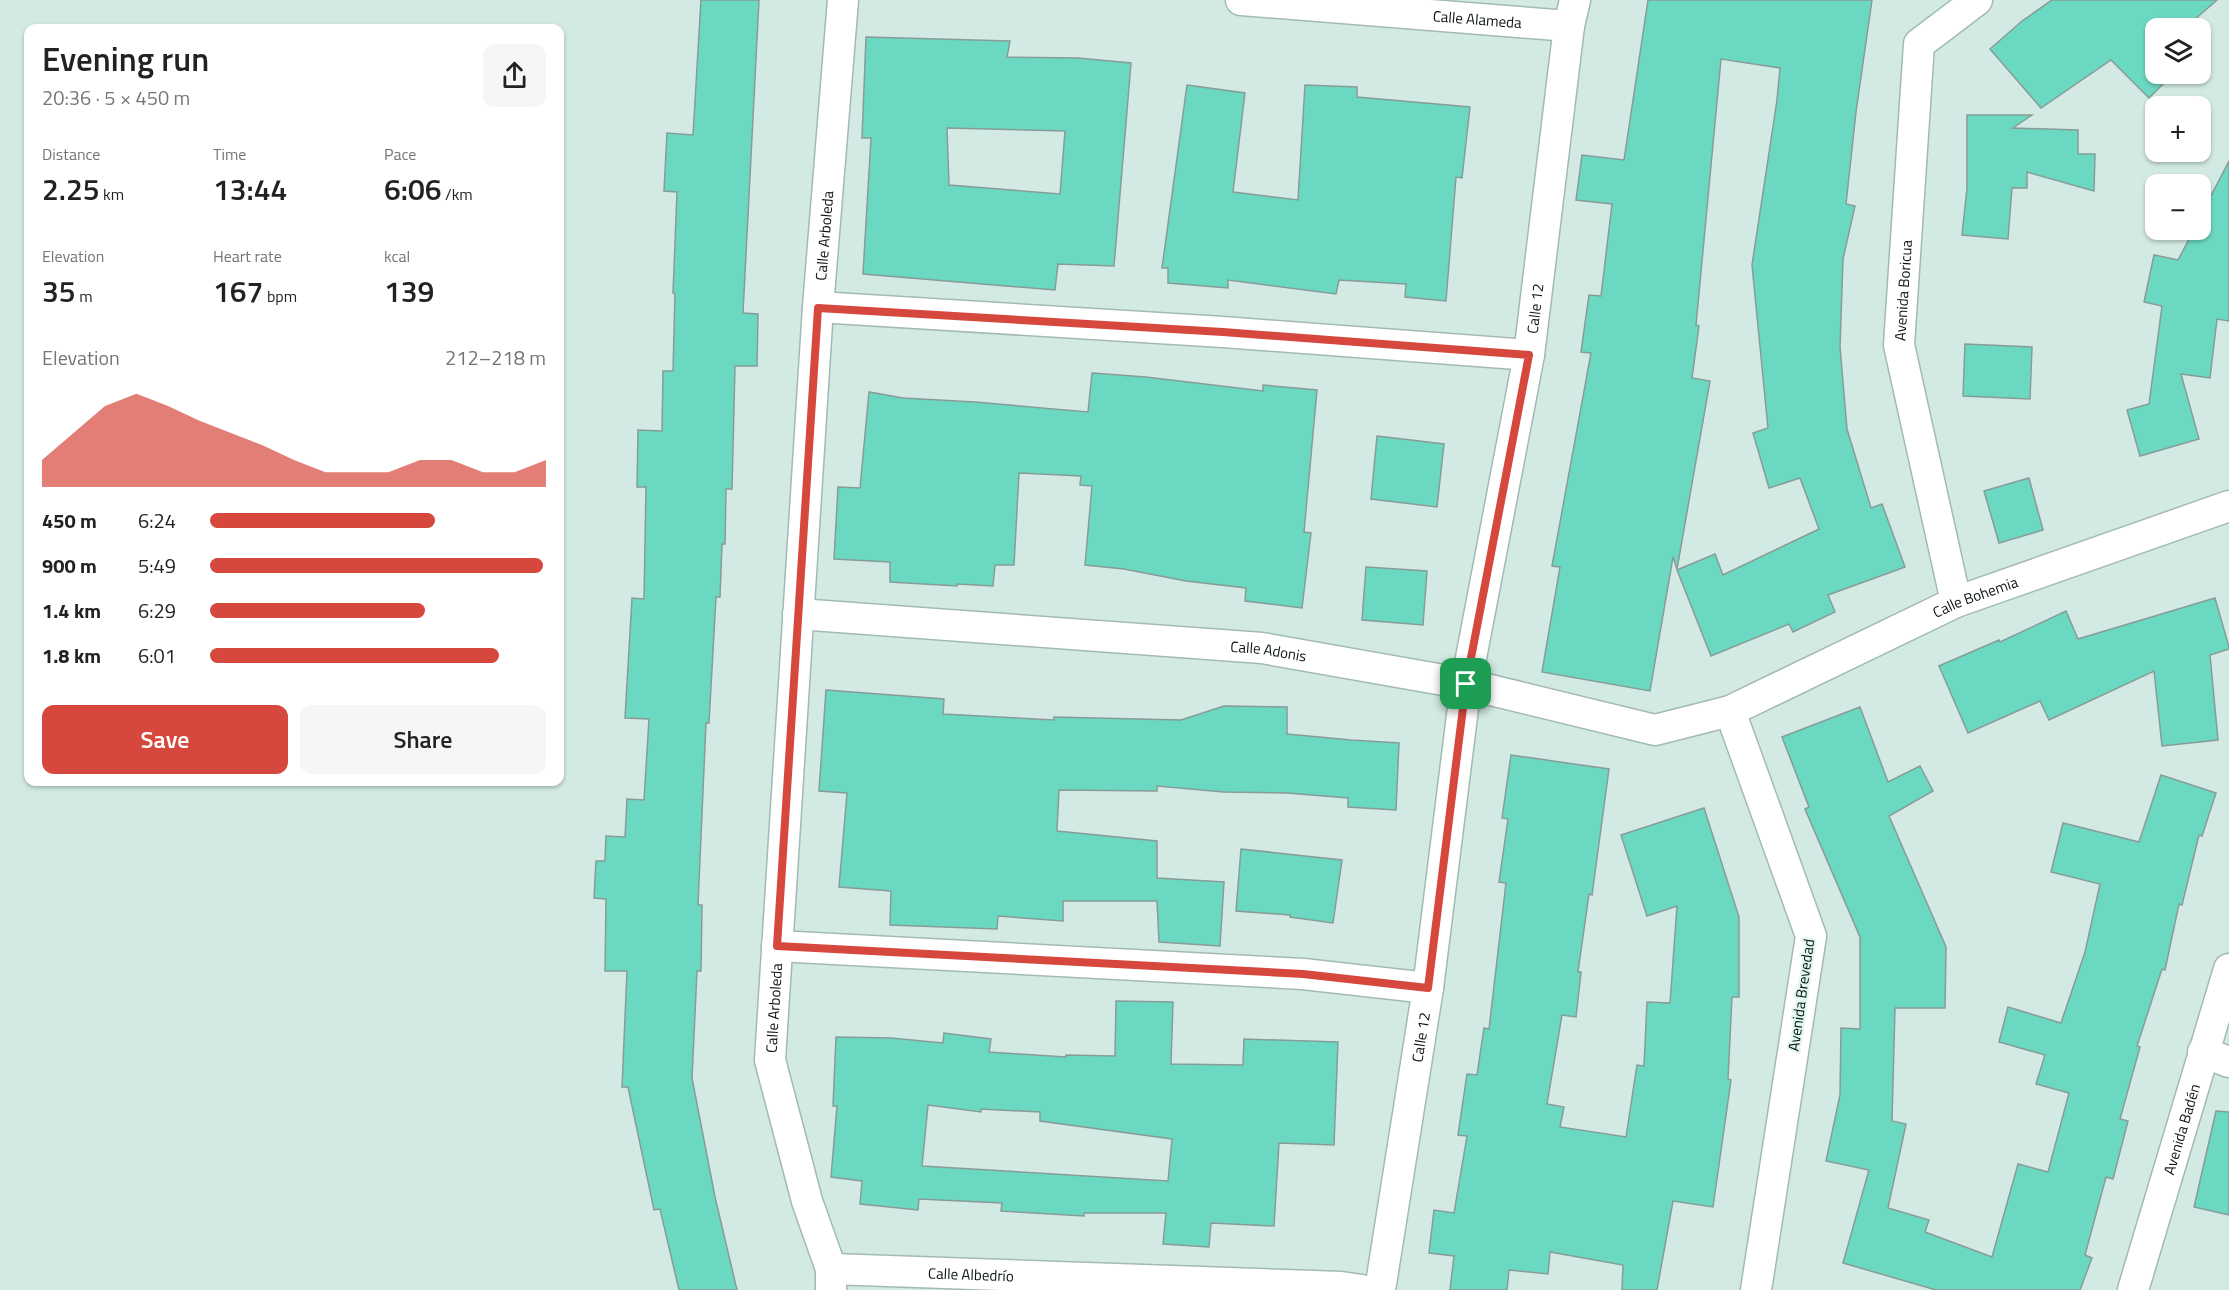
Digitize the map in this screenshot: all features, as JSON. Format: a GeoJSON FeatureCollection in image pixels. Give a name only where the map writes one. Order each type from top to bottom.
{"type":"FeatureCollection","features":[{"type":"Feature","properties":{"kind":"street","name":"Calle Arboleda"},"geometry":{"type":"LineString","coordinates":[[831,1280],[807,1201],[770,1060],[818,308],[843,0]]}},
{"type":"Feature","properties":{"kind":"street","name":"Calle Alameda"},"geometry":{"type":"LineString","coordinates":[[1241,0],[1572,13]]}},
{"type":"Feature","properties":{"kind":"street","name":"Avenida Boricua"},"geometry":{"type":"LineString","coordinates":[[1956,602],[1899,345],[1919,44],[1977,0]]}},
{"type":"Feature","properties":{"kind":"street","name":"Calle 12"},"geometry":{"type":"LineString","coordinates":[[1380,1290],[1428,988],[1466,684],[1529,355],[1572,13]]}},
{"type":"Feature","properties":{"kind":"street"},"geometry":{"type":"LineString","coordinates":[[818,308],[1223,332],[1529,355]]}},
{"type":"Feature","properties":{"kind":"street","name":"Calle Bohemia"},"geometry":{"type":"LineString","coordinates":[[1730,711],[1956,602],[2229,506]]}},
{"type":"Feature","properties":{"kind":"street","name":"Calle Adonis"},"geometry":{"type":"LineString","coordinates":[[798,614],[1262,648],[1466,684],[1655,730],[1730,711]]}},
{"type":"Feature","properties":{"kind":"street","name":"Avenida Brevedad"},"geometry":{"type":"LineString","coordinates":[[1730,711],[1811,936],[1762,1288]]}},
{"type":"Feature","properties":{"kind":"street"},"geometry":{"type":"LineString","coordinates":[[777,946],[1303,974],[1428,988]]}},
{"type":"Feature","properties":{"kind":"street","name":"Avenida Badén"},"geometry":{"type":"LineString","coordinates":[[2133,1290],[2216,1057],[2229,969]]}},
{"type":"Feature","properties":{"kind":"street","name":"Calle Albedrío"},"geometry":{"type":"LineString","coordinates":[[831,1280],[1341,1287],[1362,1290]]}},
{"type":"Feature","properties":{"kind":"building"},"geometry":{"type":"Polygon","coordinates":[[[701,0],[759,0],[743,313],[758,314],[757,366],[735,366],[732,489],[726,489],[725,544],[722,544],[720,597],[716,597],[709,723],[706,723],[698,905],[702,905],[701,971],[697,971],[692,1078],[715,1197],[737,1290],[679,1290],[660,1209],[654,1210],[628,1087],[622,1087],[627,971],[605,971],[606,899],[594,898],[596,861],[605,861],[606,836],[625,837],[627,799],[644,800],[649,719],[625,718],[632,598],[644,599],[646,487],[637,487],[638,430],[662,431],[663,371],[673,371],[677,192],[664,191],[667,133],[693,135],[701,0]]]}},
{"type":"Feature","properties":{"kind":"building"},"geometry":{"type":"Polygon","coordinates":[[[1648,0],[1872,0],[1846,204],[1855,206],[1843,259],[1840,347],[1847,429],[1871,508],[1882,504],[1905,567],[1828,595],[1835,612],[1793,632],[1789,624],[1711,656],[1677,570],[1715,554],[1723,575],[1819,529],[1800,478],[1769,488],[1753,433],[1768,428],[1752,265],[1780,68],[1721,59],[1696,325],[1699,326],[1692,378],[1710,381],[1677,569],[1673,557],[1650,691],[1542,672],[1560,567],[1552,566],[1591,353],[1581,352],[1589,295],[1601,296],[1612,204],[1576,200],[1582,155],[1624,160],[1648,0]]]}},
{"type":"Feature","properties":{"kind":"building"},"geometry":{"type":"Polygon","coordinates":[[[2052,0],[2217,0],[2196,18],[2145,18],[2145,84],[2163,84],[2151,96],[2147,96],[2111,60],[2041,108],[1990,49],[2022,21],[2052,0]]]}},
{"type":"Feature","properties":{"kind":"building"},"geometry":{"type":"Polygon","coordinates":[[[866,37],[1010,41],[1007,57],[1078,58],[1131,63],[1114,266],[1058,264],[1055,290],[863,274],[871,138],[862,138],[866,37]],[[947,128],[949,185],[1060,194],[1065,131],[947,128]]]}},
{"type":"Feature","properties":{"kind":"building"},"geometry":{"type":"Polygon","coordinates":[[[1187,85],[1245,93],[1233,192],[1298,200],[1305,85],[1357,87],[1357,97],[1470,107],[1462,178],[1456,177],[1446,301],[1405,297],[1406,284],[1339,280],[1336,294],[1228,280],[1228,288],[1168,283],[1168,268],[1162,268],[1187,85]]]}},
{"type":"Feature","properties":{"kind":"building"},"geometry":{"type":"Polygon","coordinates":[[[1967,115],[2032,115],[2013,128],[2078,130],[2078,154],[2095,154],[2094,191],[2027,172],[2027,188],[2012,188],[2008,239],[1962,235],[1967,188],[1967,115]]]}},
{"type":"Feature","properties":{"kind":"building"},"geometry":{"type":"Polygon","coordinates":[[[2229,161],[2229,321],[2217,319],[2210,378],[2181,374],[2199,439],[2140,456],[2127,410],[2149,404],[2162,306],[2144,302],[2154,255],[2178,260],[2189,240],[2211,240],[2211,196],[2229,161]]]}},
{"type":"Feature","properties":{"kind":"building"},"geometry":{"type":"Polygon","coordinates":[[[1965,344],[2032,347],[2030,399],[1963,396],[1965,344]]]}},
{"type":"Feature","properties":{"kind":"building"},"geometry":{"type":"Polygon","coordinates":[[[1092,373],[1263,391],[1263,385],[1317,390],[1304,532],[1311,533],[1302,608],[1245,601],[1246,588],[1085,565],[1092,486],[1080,485],[1081,476],[1019,473],[1014,565],[995,565],[993,586],[890,582],[890,562],[834,559],[838,487],[860,488],[869,392],[903,398],[1088,412],[1092,373]]]}},
{"type":"Feature","properties":{"kind":"building"},"geometry":{"type":"Polygon","coordinates":[[[1377,436],[1444,444],[1437,507],[1371,499],[1377,436]]]}},
{"type":"Feature","properties":{"kind":"building"},"geometry":{"type":"Polygon","coordinates":[[[2029,478],[2043,530],[1999,543],[1984,491],[2029,478]]]}},
{"type":"Feature","properties":{"kind":"building"},"geometry":{"type":"Polygon","coordinates":[[[1366,567],[1427,571],[1423,625],[1362,620],[1366,567]]]}},
{"type":"Feature","properties":{"kind":"building"},"geometry":{"type":"Polygon","coordinates":[[[2215,598],[2229,647],[2229,649],[2210,655],[2218,740],[2162,746],[2154,671],[2049,720],[2040,701],[1968,733],[1939,666],[1999,640],[2000,642],[2066,611],[2078,639],[2215,598]]]}},
{"type":"Feature","properties":{"kind":"building"},"geometry":{"type":"Polygon","coordinates":[[[826,690],[944,699],[943,714],[1054,720],[1054,717],[1181,720],[1224,706],[1287,707],[1287,734],[1399,743],[1396,810],[1348,807],[1348,798],[1287,793],[1224,792],[1157,786],[1157,791],[1059,790],[1057,831],[1157,841],[1157,878],[1224,882],[1220,946],[1159,942],[1157,901],[1063,901],[1063,921],[998,916],[997,929],[890,925],[891,891],[839,887],[847,793],[819,791],[826,690]]]}},
{"type":"Feature","properties":{"kind":"building"},"geometry":{"type":"Polygon","coordinates":[[[1860,707],[1888,782],[1920,766],[1933,791],[1889,816],[1946,947],[1945,1008],[1895,1008],[1892,1121],[1906,1124],[1888,1208],[1929,1220],[1925,1232],[1992,1257],[2018,1164],[2048,1172],[2069,1093],[2036,1084],[2045,1055],[1999,1042],[2008,1007],[2061,1023],[2085,952],[2100,884],[2051,872],[2063,823],[2139,842],[2161,775],[2216,793],[2202,836],[2199,835],[2182,905],[2179,904],[2165,970],[2162,969],[2137,1046],[2140,1047],[2120,1119],[2128,1121],[2113,1179],[2106,1177],[2085,1255],[2092,1258],[2080,1290],[1936,1290],[1843,1263],[1869,1170],[1826,1161],[1840,1095],[1841,1028],[1860,1029],[1860,937],[1805,809],[1809,807],[1782,737],[1860,707]]]}},
{"type":"Feature","properties":{"kind":"building"},"geometry":{"type":"Polygon","coordinates":[[[1511,755],[1609,769],[1592,895],[1589,894],[1578,972],[1581,972],[1576,1017],[1562,1015],[1547,1104],[1564,1107],[1560,1127],[1626,1137],[1637,1065],[1644,1066],[1647,1002],[1670,1003],[1677,906],[1647,916],[1621,835],[1704,808],[1739,917],[1739,997],[1732,997],[1728,1079],[1731,1080],[1713,1207],[1673,1201],[1657,1290],[1622,1290],[1623,1265],[1550,1252],[1548,1274],[1509,1270],[1507,1290],[1450,1290],[1454,1256],[1429,1253],[1434,1210],[1454,1213],[1467,1136],[1458,1135],[1467,1074],[1477,1075],[1484,1028],[1489,1029],[1506,883],[1499,882],[1508,819],[1502,818],[1511,755]]]}},
{"type":"Feature","properties":{"kind":"building"},"geometry":{"type":"Polygon","coordinates":[[[1241,849],[1342,860],[1333,923],[1290,917],[1290,915],[1236,911],[1241,849]]]}},
{"type":"Feature","properties":{"kind":"building"},"geometry":{"type":"Polygon","coordinates":[[[1116,1001],[1173,1002],[1171,1064],[1243,1065],[1244,1039],[1338,1042],[1334,1145],[1279,1143],[1274,1226],[1211,1223],[1209,1247],[1163,1244],[1166,1213],[1084,1213],[1084,1216],[1001,1211],[1002,1203],[919,1199],[918,1210],[860,1204],[862,1181],[831,1177],[837,1106],[833,1106],[836,1037],[891,1038],[943,1043],[944,1033],[991,1039],[989,1052],[1066,1057],[1066,1055],[1115,1056],[1116,1001]],[[928,1105],[922,1166],[1168,1181],[1172,1139],[1040,1121],[1040,1112],[981,1109],[981,1112],[928,1105]]]}},
{"type":"Feature","properties":{"kind":"building"},"geometry":{"type":"Polygon","coordinates":[[[2216,1111],[2229,1112],[2229,1215],[2194,1207],[2216,1111]]]}},
{"type":"Feature","properties":{"kind":"route"},"geometry":{"type":"LineString","coordinates":[[818,308],[1223,332],[1529,355],[1466,684],[1428,988],[1303,974],[777,946],[818,308]]}}]}
